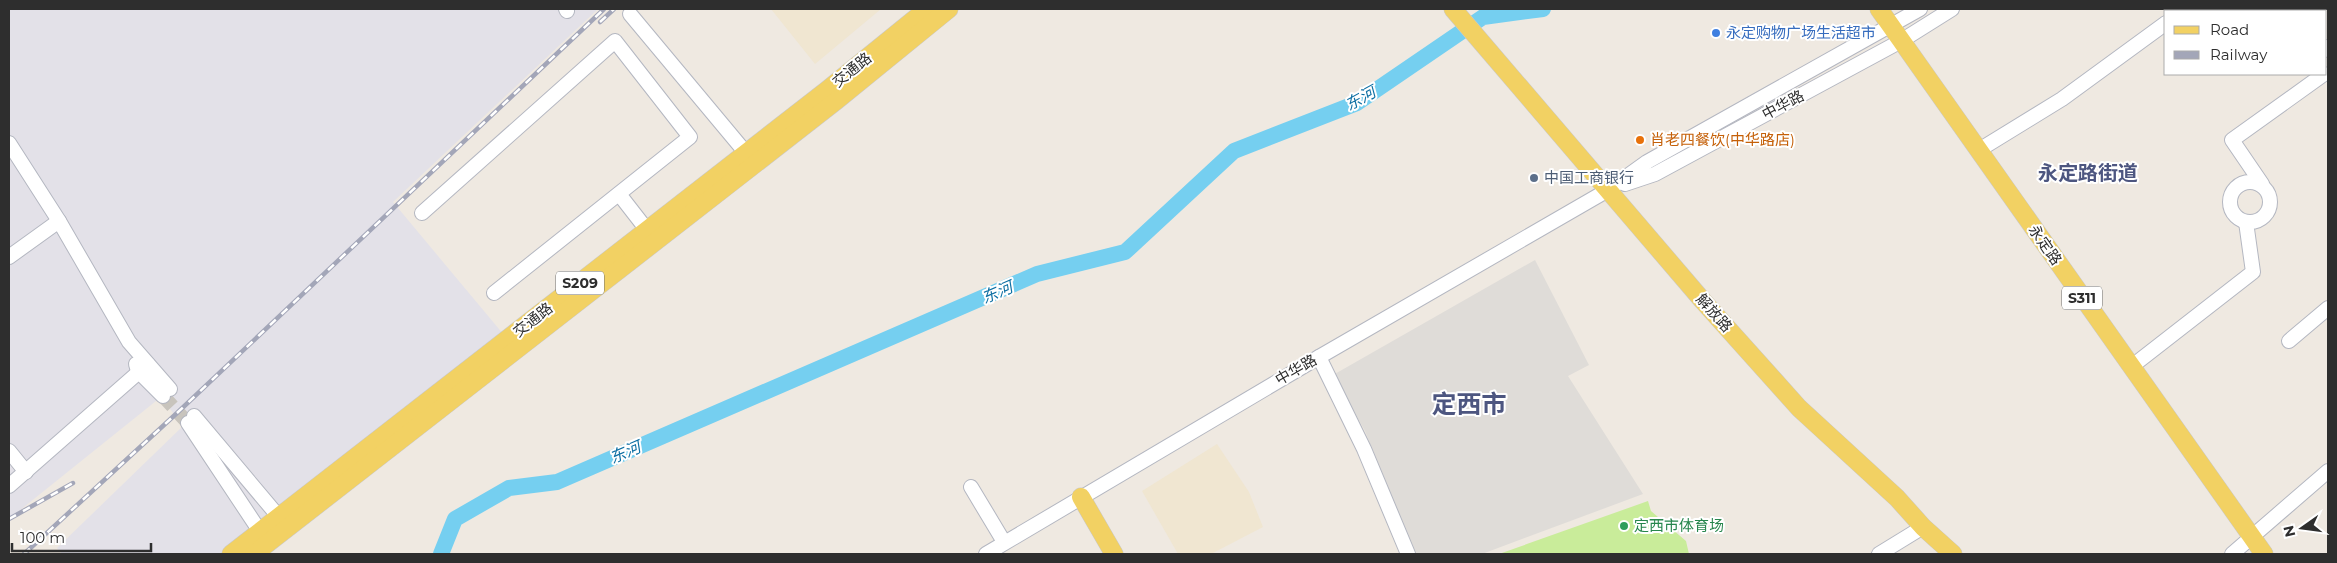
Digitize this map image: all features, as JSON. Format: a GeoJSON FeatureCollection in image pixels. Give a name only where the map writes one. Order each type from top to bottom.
{"type":"FeatureCollection","features":[{"type":"Feature","properties":{"kind":"main road","name":"交通路"},"geometry":{"type":"LineString","coordinates":[[231,554],[260,543],[647,230],[927,9]]}},
{"type":"Feature","properties":{"kind":"main road","name":"交通路"},"geometry":{"type":"LineString","coordinates":[[283,523],[836,101],[949,9]]}},
{"type":"Feature","properties":{"kind":"main road","name":"解放路"},"geometry":{"type":"LineString","coordinates":[[1453,9],[1799,408],[1898,498],[1923,526],[1953,554]]}},
{"type":"Feature","properties":{"kind":"main road","name":"永定路"},"geometry":{"type":"LineString","coordinates":[[1879,9],[2264,554]]}},
{"type":"Feature","properties":{"kind":"main road"},"geometry":{"type":"LineString","coordinates":[[1081,497],[1114,554]]}},
{"type":"Feature","properties":{"kind":"street","name":"中华路"},"geometry":{"type":"LineString","coordinates":[[986,554],[1319,357],[1608,190],[1647,162],[1920,9]]}},
{"type":"Feature","properties":{"kind":"street","name":"中华路"},"geometry":{"type":"LineString","coordinates":[[1608,190],[1654,174],[1901,41],[1952,9]]}},
{"type":"Feature","properties":{"kind":"street"},"geometry":{"type":"LineString","coordinates":[[630,14],[746,153]]}},
{"type":"Feature","properties":{"kind":"street"},"geometry":{"type":"LineString","coordinates":[[1979,150],[2062,100],[2164,24]]}},
{"type":"Feature","properties":{"kind":"street"},"geometry":{"type":"LineString","coordinates":[[422,213],[615,41],[690,137],[494,294]]}},
{"type":"Feature","properties":{"kind":"street"},"geometry":{"type":"LineString","coordinates":[[2262,184],[2246,181],[2233,190],[2230,198],[2233,213],[2246,222],[2262,219],[2271,206],[2268,190],[2232,140],[2321,75]]}},
{"type":"Feature","properties":{"kind":"street"},"geometry":{"type":"LineString","coordinates":[[9,143],[59,221],[143,368],[167,392]]}},
{"type":"Feature","properties":{"kind":"street"},"geometry":{"type":"LineString","coordinates":[[619,194],[647,230]]}},
{"type":"Feature","properties":{"kind":"street"},"geometry":{"type":"LineString","coordinates":[[9,257],[59,221]]}},
{"type":"Feature","properties":{"kind":"street"},"geometry":{"type":"LineString","coordinates":[[2131,367],[2253,272],[2246,222]]}},
{"type":"Feature","properties":{"kind":"street"},"geometry":{"type":"LineString","coordinates":[[2289,341],[2328,308]]}},
{"type":"Feature","properties":{"kind":"street"},"geometry":{"type":"LineString","coordinates":[[1319,357],[1364,449],[1408,554]]}},
{"type":"Feature","properties":{"kind":"street"},"geometry":{"type":"LineString","coordinates":[[9,486],[113,397],[143,368]]}},
{"type":"Feature","properties":{"kind":"street"},"geometry":{"type":"LineString","coordinates":[[260,543],[191,420],[283,523]]}},
{"type":"Feature","properties":{"kind":"street"},"geometry":{"type":"LineString","coordinates":[[9,451],[26,472]]}},
{"type":"Feature","properties":{"kind":"street"},"geometry":{"type":"LineString","coordinates":[[2232,554],[2253,538],[2328,471]]}},
{"type":"Feature","properties":{"kind":"street"},"geometry":{"type":"LineString","coordinates":[[971,486],[1004,542]]}},
{"type":"Feature","properties":{"kind":"street"},"geometry":{"type":"LineString","coordinates":[[1879,554],[1923,526]]}},
{"type":"Feature","properties":{"kind":"shaded area"},"geometry":{"type":"Polygon","coordinates":[[[9,9],[598,9],[393,202],[514,347],[225,554],[62,554],[57,548],[183,426],[161,397],[9,519],[9,9]]]}},
{"type":"Feature","properties":{"kind":"shaded area"},"geometry":{"type":"Polygon","coordinates":[[[771,9],[881,9],[815,64],[771,9]]]}},
{"type":"Feature","properties":{"kind":"shaded area"},"geometry":{"type":"Polygon","coordinates":[[[1535,260],[1589,365],[1568,376],[1643,494],[1482,554],[1414,554],[1365,431],[1333,375],[1535,260]]]}},
{"type":"Feature","properties":{"kind":"shaded area"},"geometry":{"type":"Polygon","coordinates":[[[1217,444],[1249,492],[1263,527],[1211,554],[1178,554],[1142,491],[1217,444]]]}},
{"type":"Feature","properties":{"kind":"green space","name":"定西市体育场"},"geometry":{"type":"Polygon","coordinates":[[[1648,501],[1651,511],[1686,541],[1689,554],[1499,554],[1648,501]]]}},
{"type":"Feature","properties":{"kind":"waterway","name":"东河"},"geometry":{"type":"LineString","coordinates":[[441,554],[455,519],[509,488],[557,482],[1037,274],[1125,252],[1234,151],[1357,103],[1483,17],[1543,9]]}},
{"type":"Feature","properties":{"kind":"tunnel"},"geometry":{"type":"LineString","coordinates":[[163,396],[188,423]]}},
{"type":"Feature","properties":{"kind":"railway"},"geometry":{"type":"LineString","coordinates":[[24,554],[177,413],[604,9]]}},
{"type":"Feature","properties":{"kind":"railway"},"geometry":{"type":"LineString","coordinates":[[600,22],[614,9]]}},
{"type":"Feature","properties":{"kind":"railway"},"geometry":{"type":"LineString","coordinates":[[9,519],[73,483]]}},
{"type":"Feature","properties":{"kind":"place","name":"永定购物广场生活超市"},"geometry":{"type":"Point","coordinates":[1716,33]}},
{"type":"Feature","properties":{"kind":"place","name":"肖老四餐饮(中华路店)"},"geometry":{"type":"Point","coordinates":[1640,140]}},
{"type":"Feature","properties":{"kind":"place","name":"中国工商银行"},"geometry":{"type":"Point","coordinates":[1534,178]}},
{"type":"Feature","properties":{"kind":"place","name":"定西市体育场"},"geometry":{"type":"Point","coordinates":[1624,526]}},
{"type":"Feature","properties":{"kind":"district","name":"永定路街道"},"geometry":{"type":"Point","coordinates":[2088,173]}},
{"type":"Feature","properties":{"kind":"district","name":"定西市"},"geometry":{"type":"Point","coordinates":[1469,404]}}]}
